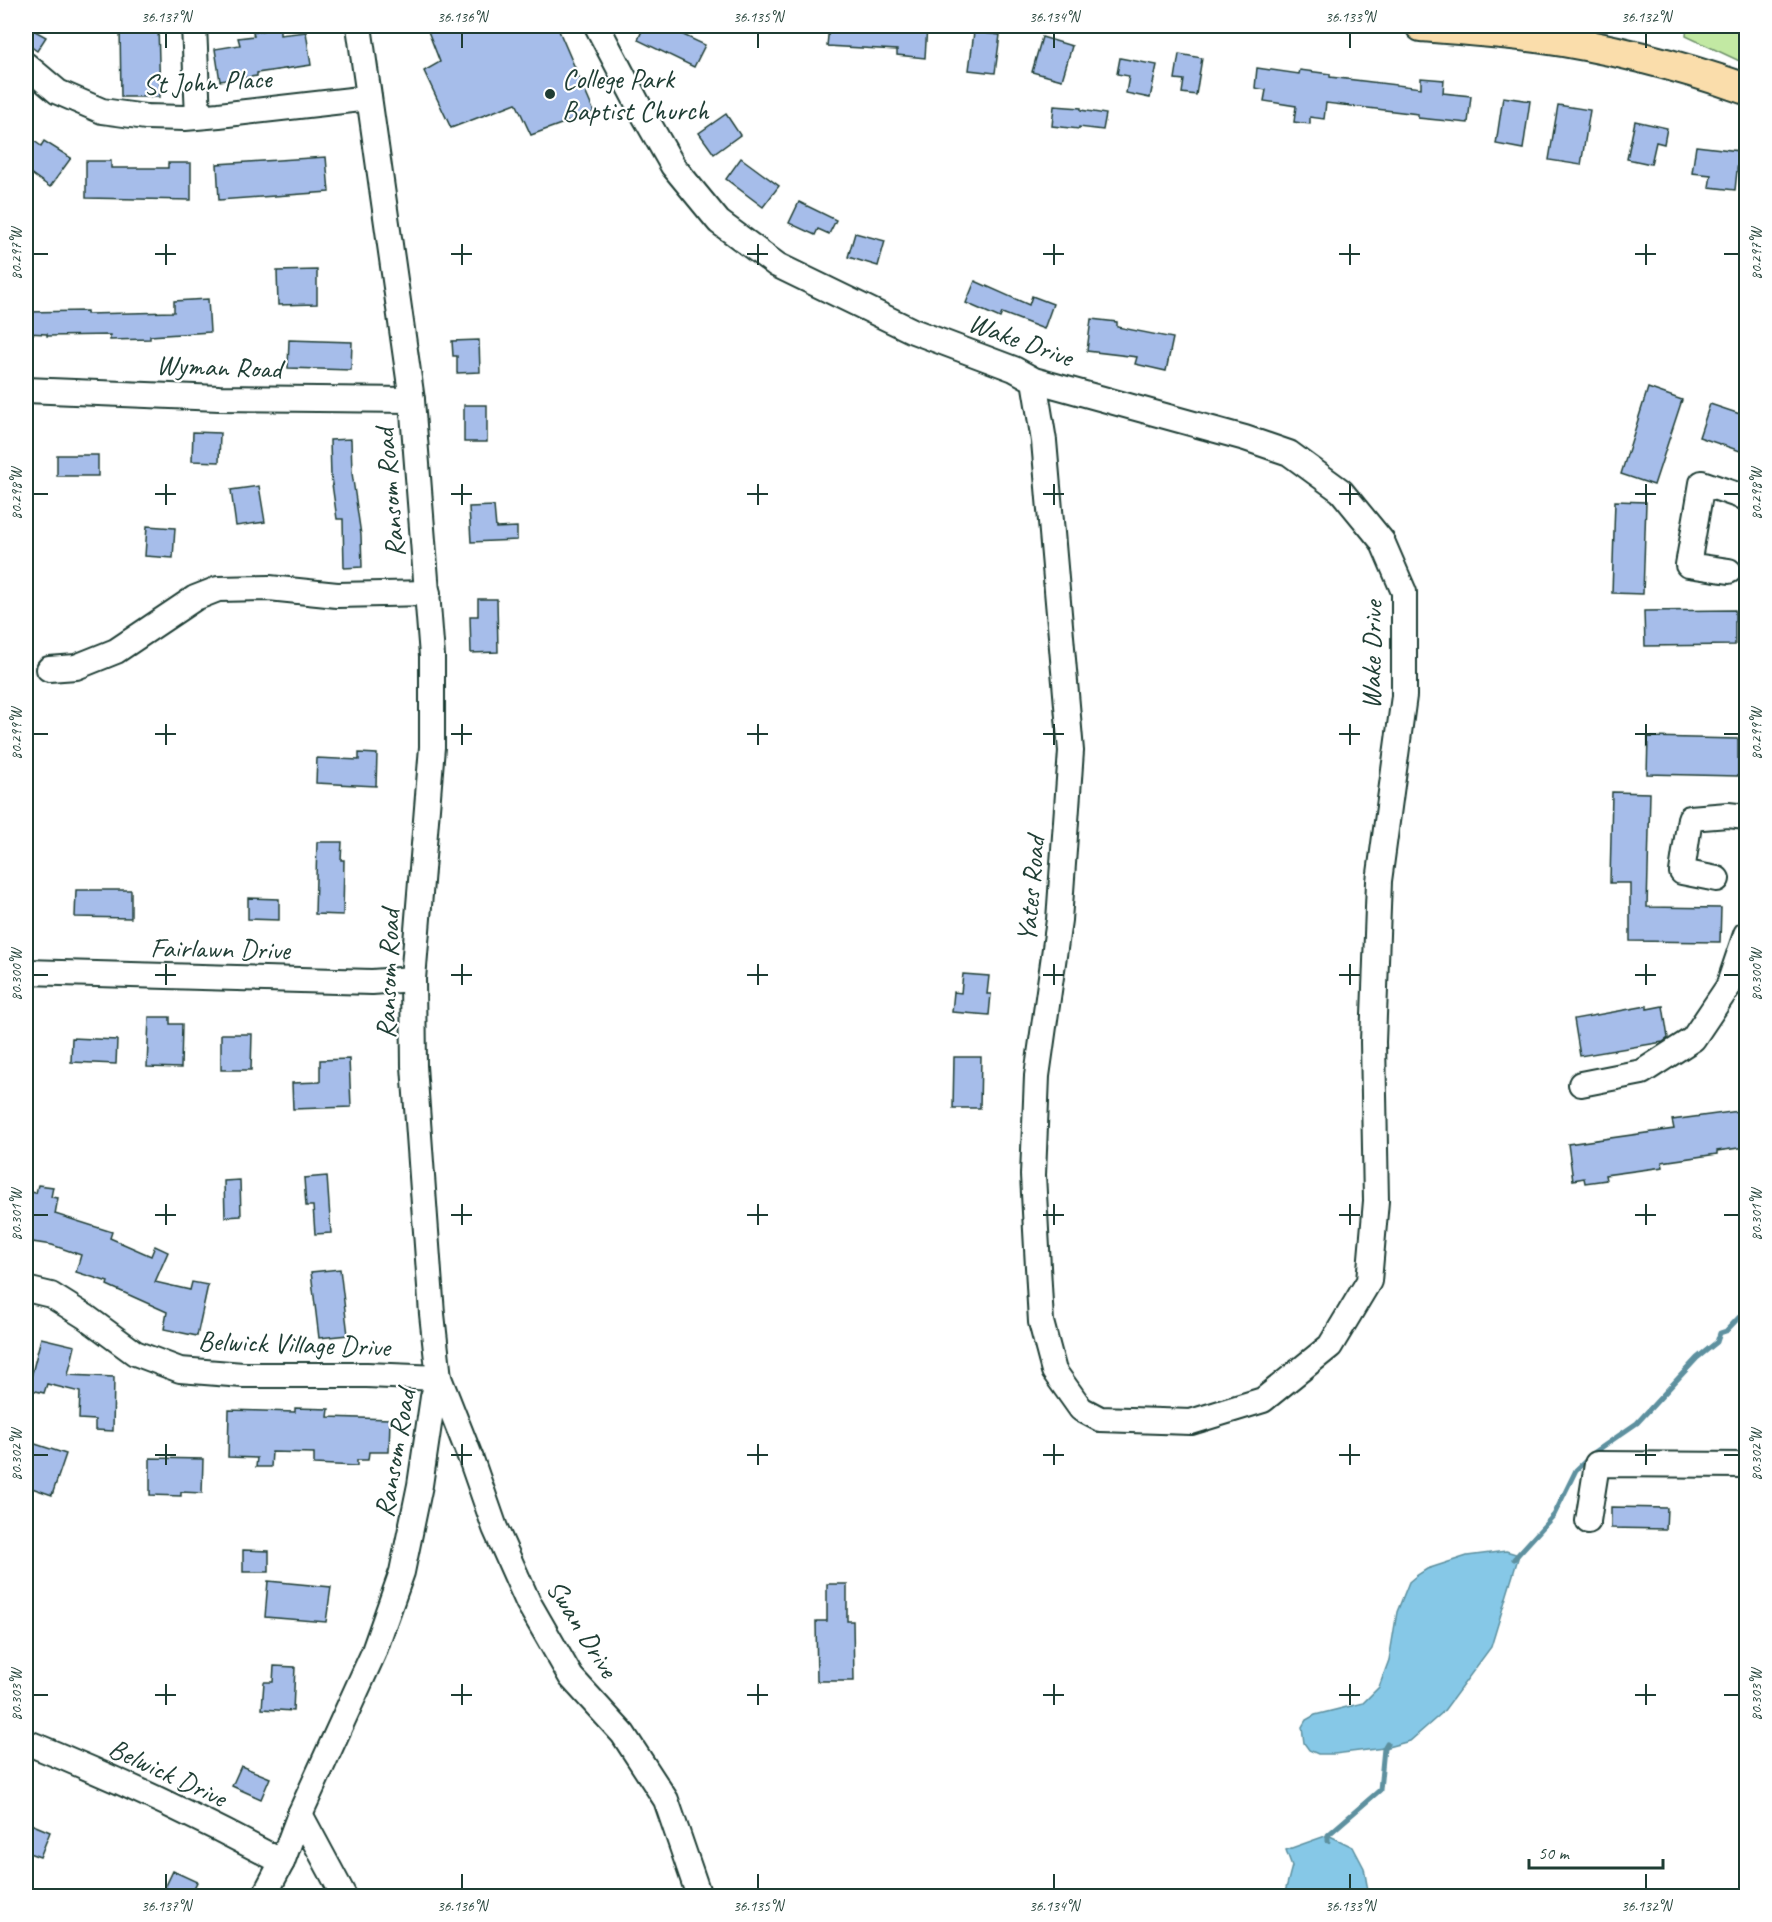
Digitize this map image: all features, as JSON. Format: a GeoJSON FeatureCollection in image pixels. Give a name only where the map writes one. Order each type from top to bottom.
{"type":"FeatureCollection","features":[{"type":"Feature","properties":{"kind":"main road"},"geometry":{"type":"LineString","coordinates":[[1421,26],[1535,37],[1617,52],[1682,68],[1746,89]]}},
{"type":"Feature","properties":{"kind":"street"},"geometry":{"type":"LineString","coordinates":[[194,26],[198,116]]}},
{"type":"Feature","properties":{"kind":"street","name":"Ransom Road"},"geometry":{"type":"LineString","coordinates":[[264,1896],[282,1862],[300,1814],[373,1654],[402,1572],[439,1378],[432,1314],[414,1065],[413,979],[432,747],[432,656],[411,400],[359,26]]}},
{"type":"Feature","properties":{"kind":"street","name":"Wake Drive"},"geometry":{"type":"LineString","coordinates":[[597,26],[641,110],[674,166],[719,222],[777,265],[913,331],[1014,369],[1034,380],[1245,438],[1288,453],[1341,491],[1382,541],[1404,592],[1404,696],[1378,881],[1373,1042],[1376,1201],[1369,1281],[1330,1346],[1263,1400],[1191,1422],[1100,1419],[1081,1409],[1073,1397]]}},
{"type":"Feature","properties":{"kind":"street","name":"St John Place"},"geometry":{"type":"LineString","coordinates":[[26,64],[58,92],[102,111],[146,117],[198,116],[369,98]]}},
{"type":"Feature","properties":{"kind":"street","name":"Yates Road"},"geometry":{"type":"LineString","coordinates":[[1034,380],[1044,441],[1071,751],[1059,920],[1037,1076],[1033,1175],[1041,1322],[1054,1371],[1073,1397]]}},
{"type":"Feature","properties":{"kind":"street","name":"Wyman Road"},"geometry":{"type":"LineString","coordinates":[[26,390],[219,398],[411,400]]}},
{"type":"Feature","properties":{"kind":"street"},"geometry":{"type":"LineString","coordinates":[[1729,571],[1688,565],[1702,483],[1746,498]]}},
{"type":"Feature","properties":{"kind":"street"},"geometry":{"type":"LineString","coordinates":[[49,669],[76,667],[116,651],[195,598],[218,589],[269,588],[337,595],[428,593]]}},
{"type":"Feature","properties":{"kind":"street"},"geometry":{"type":"LineString","coordinates":[[1717,879],[1682,872],[1690,818],[1728,815],[1746,817]]}},
{"type":"Feature","properties":{"kind":"street"},"geometry":{"type":"LineString","coordinates":[[1581,1084],[1642,1072],[1694,1039],[1728,987],[1746,934]]}},
{"type":"Feature","properties":{"kind":"street","name":"Fairlawn Drive"},"geometry":{"type":"LineString","coordinates":[[26,972],[372,982],[413,979]]}},
{"type":"Feature","properties":{"kind":"street","name":"Belwick Village Drive"},"geometry":{"type":"LineString","coordinates":[[26,1288],[51,1295],[135,1353],[180,1370],[243,1376],[367,1375],[439,1378]]}},
{"type":"Feature","properties":{"kind":"street","name":"Swan Drive"},"geometry":{"type":"LineString","coordinates":[[439,1378],[495,1528],[528,1602],[571,1677],[623,1734],[666,1800],[699,1896]]}},
{"type":"Feature","properties":{"kind":"street"},"geometry":{"type":"LineString","coordinates":[[1587,1521],[1597,1464],[1746,1465]]}},
{"type":"Feature","properties":{"kind":"street","name":"Belwick Drive"},"geometry":{"type":"LineString","coordinates":[[26,1742],[77,1762],[242,1840],[282,1862]]}},
{"type":"Feature","properties":{"kind":"street"},"geometry":{"type":"LineString","coordinates":[[300,1814],[344,1896]]}},
{"type":"Feature","properties":{"kind":"green space"},"geometry":{"type":"Polygon","coordinates":[[[1687,26],[1746,26],[1746,64],[1686,36],[1687,26]]]}},
{"type":"Feature","properties":{"kind":"water"},"geometry":{"type":"Polygon","coordinates":[[[1506,1551],[1519,1555],[1491,1647],[1443,1712],[1410,1741],[1384,1748],[1334,1754],[1318,1754],[1309,1750],[1304,1743],[1302,1727],[1306,1720],[1315,1715],[1363,1703],[1379,1687],[1389,1660],[1397,1612],[1409,1582],[1427,1569],[1467,1556],[1506,1551]]]}},
{"type":"Feature","properties":{"kind":"water"},"geometry":{"type":"Polygon","coordinates":[[[1328,1835],[1353,1847],[1364,1868],[1369,1896],[1284,1896],[1292,1866],[1286,1850],[1328,1835]]]}},
{"type":"Feature","properties":{"kind":"building"},"geometry":{"type":"Polygon","coordinates":[[[26,26],[46,37],[37,51],[26,43],[26,26]]]}},
{"type":"Feature","properties":{"kind":"building"},"geometry":{"type":"Polygon","coordinates":[[[120,26],[158,26],[160,97],[121,97],[120,26]]]}},
{"type":"Feature","properties":{"kind":"building","name":"College Park Baptist Church"},"geometry":{"type":"Polygon","coordinates":[[[426,26],[557,26],[594,112],[531,135],[516,103],[451,128],[424,71],[440,62],[426,26]]]}},
{"type":"Feature","properties":{"kind":"building"},"geometry":{"type":"Polygon","coordinates":[[[644,26],[664,26],[705,45],[694,67],[638,40],[644,26]]]}},
{"type":"Feature","properties":{"kind":"building"},"geometry":{"type":"Polygon","coordinates":[[[829,26],[899,31],[899,26],[927,26],[925,58],[897,55],[897,50],[827,46],[829,26]]]}},
{"type":"Feature","properties":{"kind":"building"},"geometry":{"type":"Polygon","coordinates":[[[280,28],[280,35],[306,32],[311,65],[220,81],[215,49],[240,45],[238,38],[254,36],[253,32],[280,28]]]}},
{"type":"Feature","properties":{"kind":"building"},"geometry":{"type":"Polygon","coordinates":[[[974,32],[1000,35],[995,73],[969,70],[974,32]]]}},
{"type":"Feature","properties":{"kind":"building"},"geometry":{"type":"Polygon","coordinates":[[[1042,37],[1072,46],[1062,80],[1032,72],[1042,37]]]}},
{"type":"Feature","properties":{"kind":"building"},"geometry":{"type":"Polygon","coordinates":[[[1179,54],[1202,58],[1196,95],[1182,93],[1184,80],[1175,79],[1179,54]]]}},
{"type":"Feature","properties":{"kind":"building"},"geometry":{"type":"Polygon","coordinates":[[[1120,58],[1157,65],[1150,98],[1126,93],[1129,76],[1117,74],[1120,58]]]}},
{"type":"Feature","properties":{"kind":"building"},"geometry":{"type":"Polygon","coordinates":[[[1257,68],[1299,74],[1300,70],[1330,74],[1330,77],[1421,88],[1421,78],[1444,80],[1443,93],[1471,96],[1468,123],[1418,118],[1418,114],[1326,103],[1324,119],[1310,117],[1310,124],[1294,122],[1296,106],[1264,101],[1266,90],[1255,88],[1257,68]]]}},
{"type":"Feature","properties":{"kind":"building"},"geometry":{"type":"Polygon","coordinates":[[[1503,97],[1530,101],[1523,149],[1496,144],[1503,97]]]}},
{"type":"Feature","properties":{"kind":"building"},"geometry":{"type":"Polygon","coordinates":[[[1558,105],[1590,110],[1581,165],[1549,160],[1558,105]]]}},
{"type":"Feature","properties":{"kind":"building"},"geometry":{"type":"Polygon","coordinates":[[[1054,106],[1081,108],[1081,110],[1106,114],[1103,130],[1052,126],[1054,106]]]}},
{"type":"Feature","properties":{"kind":"building"},"geometry":{"type":"Polygon","coordinates":[[[726,114],[740,135],[714,154],[699,133],[726,114]]]}},
{"type":"Feature","properties":{"kind":"building"},"geometry":{"type":"Polygon","coordinates":[[[1635,121],[1667,128],[1664,144],[1656,142],[1651,164],[1627,159],[1635,121]]]}},
{"type":"Feature","properties":{"kind":"building"},"geometry":{"type":"Polygon","coordinates":[[[26,135],[41,146],[44,141],[71,158],[50,187],[26,170],[26,135]]]}},
{"type":"Feature","properties":{"kind":"building"},"geometry":{"type":"Polygon","coordinates":[[[1696,146],[1739,151],[1735,190],[1709,187],[1711,175],[1692,173],[1696,146]]]}},
{"type":"Feature","properties":{"kind":"building"},"geometry":{"type":"Polygon","coordinates":[[[326,157],[329,192],[219,200],[217,164],[326,157]]]}},
{"type":"Feature","properties":{"kind":"building"},"geometry":{"type":"Polygon","coordinates":[[[741,158],[779,186],[763,207],[726,179],[741,158]]]}},
{"type":"Feature","properties":{"kind":"building"},"geometry":{"type":"Polygon","coordinates":[[[86,161],[111,161],[111,168],[168,168],[168,163],[191,163],[191,200],[86,198],[86,161]]]}},
{"type":"Feature","properties":{"kind":"building"},"geometry":{"type":"Polygon","coordinates":[[[799,202],[836,220],[829,234],[818,229],[815,235],[789,223],[799,202]]]}},
{"type":"Feature","properties":{"kind":"building"},"geometry":{"type":"Polygon","coordinates":[[[855,233],[885,241],[878,266],[848,257],[855,233]]]}},
{"type":"Feature","properties":{"kind":"building"},"geometry":{"type":"Polygon","coordinates":[[[317,270],[317,304],[278,305],[277,271],[317,270]]]}},
{"type":"Feature","properties":{"kind":"building"},"geometry":{"type":"Polygon","coordinates":[[[975,281],[1029,305],[1032,296],[1053,304],[1044,329],[1002,313],[1000,318],[966,303],[975,281]]]}},
{"type":"Feature","properties":{"kind":"building"},"geometry":{"type":"Polygon","coordinates":[[[208,299],[210,332],[150,336],[150,339],[110,340],[110,335],[47,336],[47,334],[26,333],[26,312],[87,311],[87,314],[174,312],[174,301],[208,299]]]}},
{"type":"Feature","properties":{"kind":"building"},"geometry":{"type":"Polygon","coordinates":[[[1091,319],[1117,322],[1117,327],[1173,338],[1166,371],[1135,364],[1137,357],[1087,351],[1091,319]]]}},
{"type":"Feature","properties":{"kind":"building"},"geometry":{"type":"Polygon","coordinates":[[[289,340],[352,342],[351,370],[288,368],[289,340]]]}},
{"type":"Feature","properties":{"kind":"building"},"geometry":{"type":"Polygon","coordinates":[[[479,340],[480,372],[457,373],[457,356],[453,356],[452,341],[479,340]]]}},
{"type":"Feature","properties":{"kind":"building"},"geometry":{"type":"Polygon","coordinates":[[[1648,388],[1682,400],[1654,485],[1621,474],[1648,388]]]}},
{"type":"Feature","properties":{"kind":"building"},"geometry":{"type":"Polygon","coordinates":[[[1710,404],[1746,416],[1746,453],[1699,437],[1710,404]]]}},
{"type":"Feature","properties":{"kind":"building"},"geometry":{"type":"Polygon","coordinates":[[[464,405],[487,405],[487,442],[464,442],[464,405]]]}},
{"type":"Feature","properties":{"kind":"building"},"geometry":{"type":"Polygon","coordinates":[[[193,432],[220,433],[219,462],[192,461],[193,432]]]}},
{"type":"Feature","properties":{"kind":"building"},"geometry":{"type":"Polygon","coordinates":[[[351,439],[352,473],[361,535],[362,567],[344,568],[343,519],[337,519],[331,477],[330,440],[351,439]]]}},
{"type":"Feature","properties":{"kind":"building"},"geometry":{"type":"Polygon","coordinates":[[[57,455],[98,455],[98,476],[57,476],[57,455]]]}},
{"type":"Feature","properties":{"kind":"building"},"geometry":{"type":"Polygon","coordinates":[[[259,486],[265,522],[236,526],[231,490],[259,486]]]}},
{"type":"Feature","properties":{"kind":"building"},"geometry":{"type":"Polygon","coordinates":[[[1615,501],[1646,502],[1643,594],[1612,593],[1615,501]]]}},
{"type":"Feature","properties":{"kind":"building"},"geometry":{"type":"Polygon","coordinates":[[[494,506],[496,528],[517,527],[517,540],[471,542],[469,507],[494,506]]]}},
{"type":"Feature","properties":{"kind":"building"},"geometry":{"type":"Polygon","coordinates":[[[147,526],[175,528],[173,558],[145,556],[147,526]]]}},
{"type":"Feature","properties":{"kind":"building"},"geometry":{"type":"Polygon","coordinates":[[[478,599],[497,599],[498,652],[471,653],[470,616],[478,616],[478,599]]]}},
{"type":"Feature","properties":{"kind":"building"},"geometry":{"type":"Polygon","coordinates":[[[1735,610],[1735,645],[1645,646],[1644,611],[1735,610]]]}},
{"type":"Feature","properties":{"kind":"building"},"geometry":{"type":"Polygon","coordinates":[[[1648,737],[1738,739],[1738,776],[1647,774],[1648,737]]]}},
{"type":"Feature","properties":{"kind":"building"},"geometry":{"type":"Polygon","coordinates":[[[359,753],[377,754],[376,786],[316,783],[317,758],[359,760],[359,753]]]}},
{"type":"Feature","properties":{"kind":"building"},"geometry":{"type":"Polygon","coordinates":[[[1612,792],[1650,793],[1647,907],[1721,908],[1720,942],[1630,941],[1630,883],[1610,883],[1612,792]]]}},
{"type":"Feature","properties":{"kind":"building"},"geometry":{"type":"Polygon","coordinates":[[[317,842],[342,842],[343,915],[315,914],[317,842]]]}},
{"type":"Feature","properties":{"kind":"building"},"geometry":{"type":"Polygon","coordinates":[[[76,890],[131,890],[131,918],[75,917],[76,890]]]}},
{"type":"Feature","properties":{"kind":"building"},"geometry":{"type":"Polygon","coordinates":[[[248,898],[279,899],[279,920],[248,919],[248,898]]]}},
{"type":"Feature","properties":{"kind":"building"},"geometry":{"type":"Polygon","coordinates":[[[963,974],[989,976],[987,994],[991,994],[989,1015],[952,1012],[954,992],[961,993],[963,974]]]}},
{"type":"Feature","properties":{"kind":"building"},"geometry":{"type":"Polygon","coordinates":[[[1647,1006],[1647,1009],[1663,1006],[1668,1038],[1663,1042],[1580,1056],[1574,1019],[1647,1006]]]}},
{"type":"Feature","properties":{"kind":"building"},"geometry":{"type":"Polygon","coordinates":[[[149,1017],[170,1017],[170,1024],[182,1024],[181,1068],[147,1067],[149,1017]]]}},
{"type":"Feature","properties":{"kind":"building"},"geometry":{"type":"Polygon","coordinates":[[[221,1034],[252,1034],[251,1070],[221,1070],[221,1034]]]}},
{"type":"Feature","properties":{"kind":"building"},"geometry":{"type":"Polygon","coordinates":[[[72,1038],[117,1040],[116,1064],[71,1062],[72,1038]]]}},
{"type":"Feature","properties":{"kind":"building"},"geometry":{"type":"Polygon","coordinates":[[[954,1057],[981,1057],[980,1108],[953,1108],[954,1057]]]}},
{"type":"Feature","properties":{"kind":"building"},"geometry":{"type":"Polygon","coordinates":[[[349,1059],[351,1107],[293,1109],[292,1083],[320,1082],[320,1060],[349,1059]]]}},
{"type":"Feature","properties":{"kind":"building"},"geometry":{"type":"Polygon","coordinates":[[[1746,1110],[1746,1147],[1662,1162],[1663,1167],[1605,1175],[1606,1180],[1585,1183],[1584,1178],[1573,1180],[1568,1144],[1674,1129],[1672,1120],[1746,1110]]]}},
{"type":"Feature","properties":{"kind":"building"},"geometry":{"type":"Polygon","coordinates":[[[327,1176],[331,1233],[315,1234],[313,1206],[306,1206],[304,1178],[327,1176]]]}},
{"type":"Feature","properties":{"kind":"building"},"geometry":{"type":"Polygon","coordinates":[[[240,1180],[241,1216],[225,1217],[224,1181],[240,1180]]]}},
{"type":"Feature","properties":{"kind":"building"},"geometry":{"type":"Polygon","coordinates":[[[38,1185],[53,1187],[51,1197],[58,1198],[55,1214],[112,1232],[110,1238],[151,1256],[155,1246],[168,1252],[155,1282],[190,1290],[192,1282],[208,1285],[197,1336],[164,1329],[167,1312],[107,1285],[108,1282],[76,1272],[81,1255],[52,1245],[26,1241],[26,1191],[36,1193],[38,1185]]]}},
{"type":"Feature","properties":{"kind":"building"},"geometry":{"type":"Polygon","coordinates":[[[340,1269],[348,1335],[319,1338],[311,1272],[340,1269]]]}},
{"type":"Feature","properties":{"kind":"building"},"geometry":{"type":"Polygon","coordinates":[[[41,1338],[75,1346],[68,1375],[114,1377],[113,1431],[95,1430],[95,1420],[79,1419],[80,1392],[47,1384],[44,1393],[28,1389],[41,1338]]]}},
{"type":"Feature","properties":{"kind":"building"},"geometry":{"type":"Polygon","coordinates":[[[295,1408],[329,1409],[328,1417],[390,1419],[389,1452],[369,1452],[368,1460],[357,1460],[357,1466],[314,1464],[314,1453],[272,1452],[271,1467],[256,1467],[257,1458],[228,1457],[229,1410],[295,1412],[295,1408]]]}},
{"type":"Feature","properties":{"kind":"building"},"geometry":{"type":"Polygon","coordinates":[[[26,1441],[66,1454],[52,1495],[26,1486],[26,1441]]]}},
{"type":"Feature","properties":{"kind":"building"},"geometry":{"type":"Polygon","coordinates":[[[150,1458],[203,1459],[202,1493],[181,1492],[181,1496],[150,1495],[150,1458]]]}},
{"type":"Feature","properties":{"kind":"building"},"geometry":{"type":"Polygon","coordinates":[[[1611,1507],[1667,1508],[1666,1529],[1611,1528],[1611,1507]]]}},
{"type":"Feature","properties":{"kind":"building"},"geometry":{"type":"Polygon","coordinates":[[[243,1550],[269,1551],[269,1572],[243,1572],[243,1550]]]}},
{"type":"Feature","properties":{"kind":"building"},"geometry":{"type":"Polygon","coordinates":[[[268,1581],[331,1587],[326,1622],[265,1617],[268,1581]]]}},
{"type":"Feature","properties":{"kind":"building"},"geometry":{"type":"Polygon","coordinates":[[[827,1584],[847,1584],[847,1621],[853,1621],[854,1681],[817,1681],[816,1621],[827,1621],[827,1584]]]}},
{"type":"Feature","properties":{"kind":"building"},"geometry":{"type":"Polygon","coordinates":[[[274,1666],[295,1667],[293,1711],[262,1709],[264,1682],[273,1682],[274,1666]]]}},
{"type":"Feature","properties":{"kind":"building"},"geometry":{"type":"Polygon","coordinates":[[[241,1766],[270,1778],[261,1799],[232,1786],[241,1766]]]}},
{"type":"Feature","properties":{"kind":"building"},"geometry":{"type":"Polygon","coordinates":[[[26,1822],[50,1832],[40,1857],[26,1852],[26,1822]]]}},
{"type":"Feature","properties":{"kind":"building"},"geometry":{"type":"Polygon","coordinates":[[[173,1871],[197,1882],[190,1896],[161,1896],[173,1871]]]}},
{"type":"Feature","properties":{"kind":"waterway"},"geometry":{"type":"LineString","coordinates":[[1514,1559],[1554,1515],[1576,1470],[1595,1452],[1637,1423],[1697,1358],[1717,1342],[1720,1333],[1726,1331],[1746,1310]]}},
{"type":"Feature","properties":{"kind":"waterway"},"geometry":{"type":"LineString","coordinates":[[1328,1841],[1328,1835],[1380,1790],[1384,1748],[1387,1743]]}},
{"type":"Feature","properties":{"kind":"place","name":"College Park Baptist Church"},"geometry":{"type":"Point","coordinates":[550,94]}}]}
